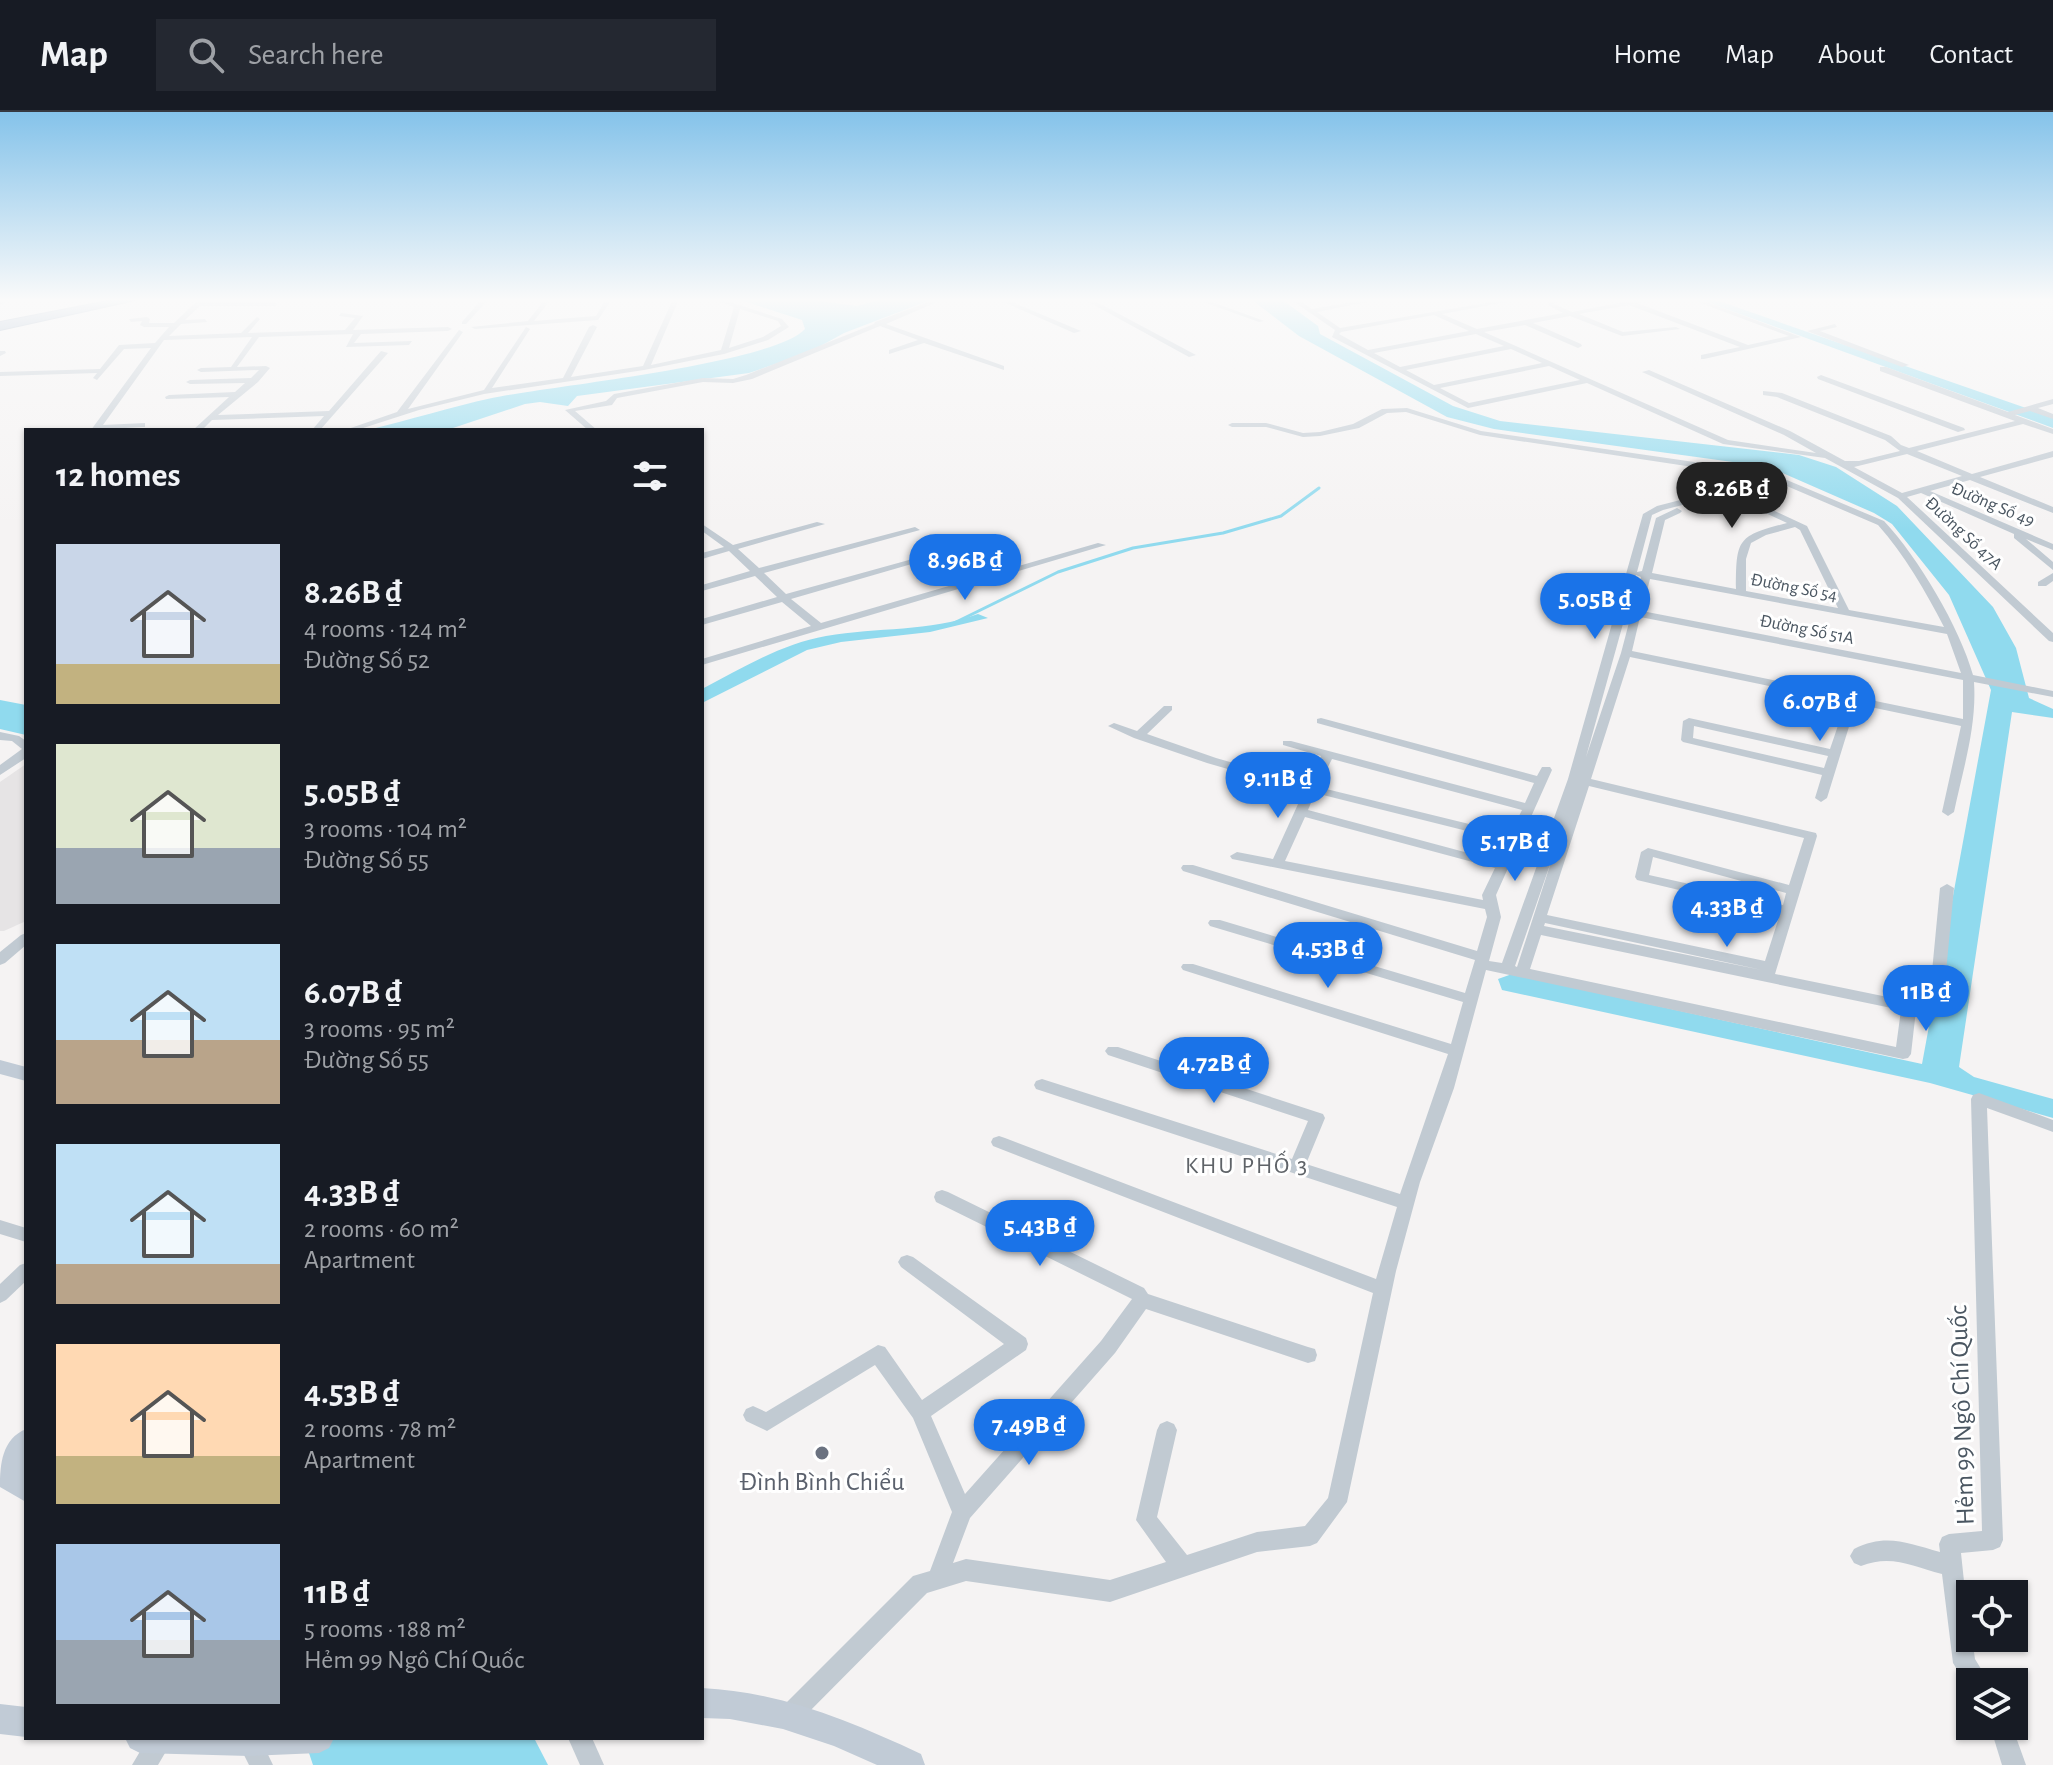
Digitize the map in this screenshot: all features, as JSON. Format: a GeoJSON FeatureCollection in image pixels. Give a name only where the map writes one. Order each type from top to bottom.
{"type":"FeatureCollection","features":[{"type":"Feature","properties":{"kind":"main road"},"geometry":{"type":"LineString","coordinates":[[0,1067],[24,1073]]}},
{"type":"Feature","properties":{"kind":"main road"},"geometry":{"type":"LineString","coordinates":[[24,1444],[12,1462],[10,1480],[24,1489]]}},
{"type":"Feature","properties":{"kind":"main road"},"geometry":{"type":"LineString","coordinates":[[704,1703],[739,1703],[834,1729],[910,1765]]}},
{"type":"Feature","properties":{"kind":"main road"},"geometry":{"type":"LineString","coordinates":[[0,1719],[24,1722]]}},
{"type":"Feature","properties":{"kind":"main road"},"geometry":{"type":"LineString","coordinates":[[148,1748],[253,1748],[305,1740]]}},
{"type":"Feature","properties":{"kind":"street"},"geometry":{"type":"LineString","coordinates":[[2,387],[14,376]]}},
{"type":"Feature","properties":{"kind":"street"},"geometry":{"type":"LineString","coordinates":[[97,428],[135,376]]}},
{"type":"Feature","properties":{"kind":"street"},"geometry":{"type":"LineString","coordinates":[[200,428],[260,376]]}},
{"type":"Feature","properties":{"kind":"street"},"geometry":{"type":"LineString","coordinates":[[318,428],[364,376]]}},
{"type":"Feature","properties":{"kind":"street"},"geometry":{"type":"LineString","coordinates":[[399,415],[427,376]]}},
{"type":"Feature","properties":{"kind":"street"},"geometry":{"type":"LineString","coordinates":[[486,392],[496,376]]}},
{"type":"Feature","properties":{"kind":"street"},"geometry":{"type":"LineString","coordinates":[[356,428],[486,392],[585,376]]}},
{"type":"Feature","properties":{"kind":"street"},"geometry":{"type":"LineString","coordinates":[[591,428],[569,410],[609,403],[614,396],[703,380],[733,381],[751,376]]}},
{"type":"Feature","properties":{"kind":"street"},"geometry":{"type":"LineString","coordinates":[[1413,376],[1468,406],[1587,381]]}},
{"type":"Feature","properties":{"kind":"street"},"geometry":{"type":"LineString","coordinates":[[1433,387],[1488,376]]}},
{"type":"Feature","properties":{"kind":"street"},"geometry":{"type":"LineString","coordinates":[[1576,376],[1726,442],[1831,457]]}},
{"type":"Feature","properties":{"kind":"street","name":"Đường Số 47A"},"geometry":{"type":"LineString","coordinates":[[1655,376],[1800,441],[1901,496],[2053,639]]}},
{"type":"Feature","properties":{"kind":"street"},"geometry":{"type":"LineString","coordinates":[[1903,376],[2053,432]]}},
{"type":"Feature","properties":{"kind":"street"},"geometry":{"type":"LineString","coordinates":[[1821,377],[1961,430]]}},
{"type":"Feature","properties":{"kind":"street"},"geometry":{"type":"LineString","coordinates":[[190,382],[256,382]]}},
{"type":"Feature","properties":{"kind":"street"},"geometry":{"type":"LineString","coordinates":[[2023,421],[1905,447],[1766,393],[1779,395],[1905,447],[2053,507]]}},
{"type":"Feature","properties":{"kind":"street"},"geometry":{"type":"LineString","coordinates":[[169,397],[239,394]]}},
{"type":"Feature","properties":{"kind":"street"},"geometry":{"type":"LineString","coordinates":[[1844,464],[1859,464],[2053,401]]}},
{"type":"Feature","properties":{"kind":"street"},"geometry":{"type":"LineString","coordinates":[[1232,425],[1266,425],[1303,435],[1320,434],[1356,426],[1385,411],[1397,409],[1480,433],[1783,480],[1881,523],[1892,535],[1951,632],[1969,679],[1966,723],[1948,812]]}},
{"type":"Feature","properties":{"kind":"street"},"geometry":{"type":"LineString","coordinates":[[2031,409],[2053,417]]}},
{"type":"Feature","properties":{"kind":"street"},"geometry":{"type":"LineString","coordinates":[[212,418],[333,413]]}},
{"type":"Feature","properties":{"kind":"street"},"geometry":{"type":"LineString","coordinates":[[247,428],[258,415]]}},
{"type":"Feature","properties":{"kind":"street"},"geometry":{"type":"LineString","coordinates":[[108,428],[142,425]]}},
{"type":"Feature","properties":{"kind":"street"},"geometry":{"type":"LineString","coordinates":[[1779,451],[1778,448],[1786,442],[1800,441]]}},
{"type":"Feature","properties":{"kind":"street"},"geometry":{"type":"LineString","coordinates":[[1901,496],[2053,454]]}},
{"type":"Feature","properties":{"kind":"street"},"geometry":{"type":"LineString","coordinates":[[2036,458],[2053,465]]}},
{"type":"Feature","properties":{"kind":"street"},"geometry":{"type":"LineString","coordinates":[[1514,970],[1538,924],[1580,780],[1648,514],[1660,508],[1783,480]]}},
{"type":"Feature","properties":{"kind":"street","name":"Đường Số 49"},"geometry":{"type":"LineString","coordinates":[[1921,490],[2053,547]]}},
{"type":"Feature","properties":{"kind":"street"},"geometry":{"type":"LineString","coordinates":[[1514,970],[1626,653],[1661,518],[1730,494],[1804,528],[1845,612]]}},
{"type":"Feature","properties":{"kind":"street"},"geometry":{"type":"LineString","coordinates":[[704,555],[820,524]]}},
{"type":"Feature","properties":{"kind":"street"},"geometry":{"type":"LineString","coordinates":[[1741,593],[1741,546],[1748,537],[1796,524]]}},
{"type":"Feature","properties":{"kind":"street"},"geometry":{"type":"LineString","coordinates":[[704,526],[819,627]]}},
{"type":"Feature","properties":{"kind":"street"},"geometry":{"type":"LineString","coordinates":[[2009,528],[2053,567]]}},
{"type":"Feature","properties":{"kind":"street"},"geometry":{"type":"LineString","coordinates":[[704,587],[915,530]]}},
{"type":"Feature","properties":{"kind":"street"},"geometry":{"type":"LineString","coordinates":[[704,661],[1101,545]]}},
{"type":"Feature","properties":{"kind":"street"},"geometry":{"type":"LineString","coordinates":[[704,621],[948,552]]}},
{"type":"Feature","properties":{"kind":"street","name":"Đường Số 54"},"geometry":{"type":"LineString","coordinates":[[1632,573],[1951,632]]}},
{"type":"Feature","properties":{"kind":"street"},"geometry":{"type":"LineString","coordinates":[[2042,584],[2053,576]]}},
{"type":"Feature","properties":{"kind":"street","name":"Đường Số 51A"},"geometry":{"type":"LineString","coordinates":[[1621,610],[2053,694]]}},
{"type":"Feature","properties":{"kind":"street"},"geometry":{"type":"LineString","coordinates":[[1626,653],[1966,723]]}},
{"type":"Feature","properties":{"kind":"street"},"geometry":{"type":"LineString","coordinates":[[1821,798],[1852,699]]}},
{"type":"Feature","properties":{"kind":"street"},"geometry":{"type":"LineString","coordinates":[[1138,736],[1168,708]]}},
{"type":"Feature","properties":{"kind":"street"},"geometry":{"type":"LineString","coordinates":[[789,1716],[921,1584],[966,1570],[1110,1591],[1257,1542],[1310,1536],[1337,1502],[1385,1280],[1494,917],[1489,895],[1543,776],[1321,721]]}},
{"type":"Feature","properties":{"kind":"street"},"geometry":{"type":"LineString","coordinates":[[1830,773],[1687,740],[1689,721],[1836,754]]}},
{"type":"Feature","properties":{"kind":"street"},"geometry":{"type":"LineString","coordinates":[[1114,726],[1182,753],[1513,839]]}},
{"type":"Feature","properties":{"kind":"street"},"geometry":{"type":"LineString","coordinates":[[0,736],[15,738],[24,747]]}},
{"type":"Feature","properties":{"kind":"street"},"geometry":{"type":"LineString","coordinates":[[1287,743],[1529,808]]}},
{"type":"Feature","properties":{"kind":"street"},"geometry":{"type":"LineString","coordinates":[[0,771],[24,751]]}},
{"type":"Feature","properties":{"kind":"street"},"geometry":{"type":"LineString","coordinates":[[1277,864],[1302,812],[1310,787],[1328,754]]}},
{"type":"Feature","properties":{"kind":"street"},"geometry":{"type":"LineString","coordinates":[[1580,780],[1811,836],[1769,972]]}},
{"type":"Feature","properties":{"kind":"street"},"geometry":{"type":"LineString","coordinates":[[1302,812],[1502,866]]}},
{"type":"Feature","properties":{"kind":"street"},"geometry":{"type":"LineString","coordinates":[[1788,911],[1642,877],[1648,852],[1795,891]]}},
{"type":"Feature","properties":{"kind":"street"},"geometry":{"type":"LineString","coordinates":[[1237,856],[1491,906]]}},
{"type":"Feature","properties":{"kind":"street"},"geometry":{"type":"LineString","coordinates":[[1188,868],[1514,970],[1903,1054],[1909,1007]]}},
{"type":"Feature","properties":{"kind":"street"},"geometry":{"type":"LineString","coordinates":[[1538,924],[1769,972],[1909,1007],[1923,999],[1938,983],[1947,888]]}},
{"type":"Feature","properties":{"kind":"street"},"geometry":{"type":"LineString","coordinates":[[1215,923],[1470,999]]}},
{"type":"Feature","properties":{"kind":"street"},"geometry":{"type":"LineString","coordinates":[[3,954],[24,939]]}},
{"type":"Feature","properties":{"kind":"street"},"geometry":{"type":"LineString","coordinates":[[3,954],[24,955]]}},
{"type":"Feature","properties":{"kind":"street"},"geometry":{"type":"LineString","coordinates":[[1188,967],[1456,1051]]}},
{"type":"Feature","properties":{"kind":"street"},"geometry":{"type":"LineString","coordinates":[[1113,1051],[1317,1118],[1297,1167]]}},
{"type":"Feature","properties":{"kind":"street"},"geometry":{"type":"LineString","coordinates":[[1042,1085],[1406,1203]]}},
{"type":"Feature","properties":{"kind":"street","name":"Hẻm 99 Ngô Chí Quốc"},"geometry":{"type":"LineString","coordinates":[[1949,1565],[1949,1544],[1993,1540],[1979,1099],[2053,1126]]}},
{"type":"Feature","properties":{"kind":"street"},"geometry":{"type":"LineString","coordinates":[[999,1142],[1385,1280]]}},
{"type":"Feature","properties":{"kind":"street"},"geometry":{"type":"LineString","coordinates":[[942,1197],[1138,1293],[1142,1300],[1308,1355]]}},
{"type":"Feature","properties":{"kind":"street"},"geometry":{"type":"LineString","coordinates":[[0,1227],[24,1234]]}},
{"type":"Feature","properties":{"kind":"street"},"geometry":{"type":"LineString","coordinates":[[907,1262],[1019,1344],[920,1413]]}},
{"type":"Feature","properties":{"kind":"street"},"geometry":{"type":"LineString","coordinates":[[0,1295],[24,1272]]}},
{"type":"Feature","properties":{"kind":"street"},"geometry":{"type":"LineString","coordinates":[[937,1579],[962,1512],[1108,1347],[1142,1300]]}},
{"type":"Feature","properties":{"kind":"street"},"geometry":{"type":"LineString","coordinates":[[753,1415],[767,1422],[878,1353],[920,1413],[962,1512]]}},
{"type":"Feature","properties":{"kind":"street"},"geometry":{"type":"LineString","coordinates":[[1167,1430],[1159,1449],[1146,1520],[1182,1566]]}},
{"type":"Feature","properties":{"kind":"street"},"geometry":{"type":"LineString","coordinates":[[1861,1556],[1871,1549],[1885,1549],[1949,1565],[1964,1663],[1968,1668]]}},
{"type":"Feature","properties":{"kind":"street"},"geometry":{"type":"LineString","coordinates":[[581,1740],[592,1765]]}},
{"type":"Feature","properties":{"kind":"street"},"geometry":{"type":"LineString","coordinates":[[2006,1740],[2014,1765]]}},
{"type":"Feature","properties":{"kind":"shaded area"},"geometry":{"type":"Polygon","coordinates":[[[24,765],[24,922],[4,931],[0,931],[0,782],[24,765]]]}},
{"type":"Feature","properties":{"kind":"water"},"geometry":{"type":"Polygon","coordinates":[[[632,376],[726,376],[577,396],[568,406],[540,402],[525,404],[453,428],[375,428],[492,398],[632,376]]]}},
{"type":"Feature","properties":{"kind":"water"},"geometry":{"type":"Polygon","coordinates":[[[1372,376],[1398,376],[1453,406],[1500,421],[1799,455],[1836,467],[1897,506],[1993,607],[2016,648],[2029,698],[2053,709],[2053,718],[2012,712],[1959,1067],[1974,1077],[2053,1099],[2053,1118],[1930,1083],[1502,990],[1498,979],[1512,974],[1922,1064],[1991,690],[1949,595],[1892,524],[1874,513],[1769,467],[1494,429],[1447,417],[1372,376]]]}},
{"type":"Feature","properties":{"kind":"water"},"geometry":{"type":"Polygon","coordinates":[[[1911,376],[1935,376],[2026,408],[2053,418],[2053,428],[1911,376]]]}},
{"type":"Feature","properties":{"kind":"water"},"geometry":{"type":"Polygon","coordinates":[[[978,614],[988,618],[930,632],[841,642],[807,650],[704,702],[704,688],[793,645],[845,633],[960,620],[978,614]]]}},
{"type":"Feature","properties":{"kind":"water"},"geometry":{"type":"Polygon","coordinates":[[[0,700],[24,705],[24,735],[0,729],[0,700]]]}},
{"type":"Feature","properties":{"kind":"water"},"geometry":{"type":"Polygon","coordinates":[[[305,1740],[535,1740],[548,1765],[313,1765],[305,1740]]]}},
{"type":"Feature","properties":{"kind":"waterway"},"geometry":{"type":"LineString","coordinates":[[954,623],[1058,572],[1133,548],[1223,533],[1281,516],[1319,488]]}},
{"type":"Feature","properties":{"kind":"place","name":"Đình Bình Chiểu"},"geometry":{"type":"Point","coordinates":[822,1453]}},
{"type":"Feature","properties":{"kind":"district","name":"KHU PHỐ 3"},"geometry":{"type":"Point","coordinates":[1247,1165]}}]}
